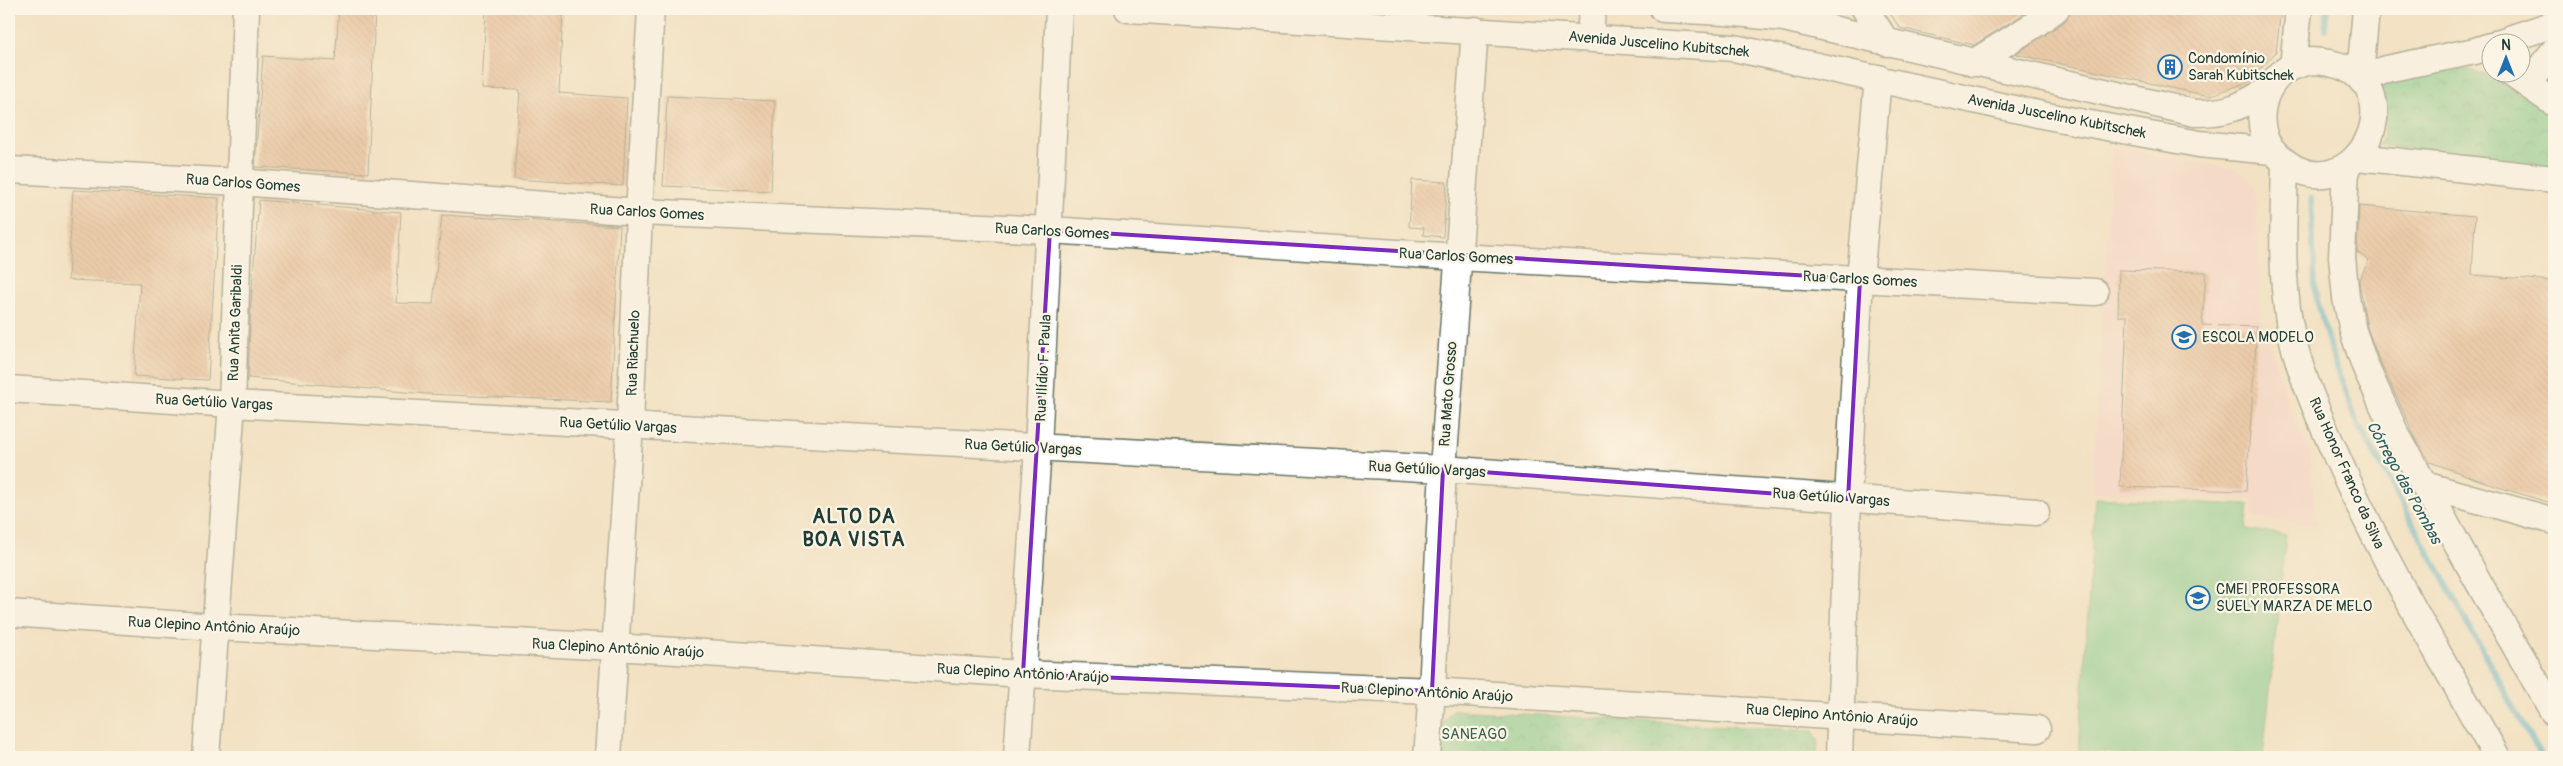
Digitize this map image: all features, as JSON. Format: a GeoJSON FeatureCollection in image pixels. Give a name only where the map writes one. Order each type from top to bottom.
{"type":"FeatureCollection","features":[{"type":"Feature","properties":{"kind":"street","name":"Rua Anita Garibaldi"},"geometry":{"type":"LineString","coordinates":[[206,757],[232,404],[246,9]]}},
{"type":"Feature","properties":{"kind":"street","name":"Rua Riachuelo"},"geometry":{"type":"LineString","coordinates":[[608,757],[630,425],[639,212],[651,9]]}},
{"type":"Feature","properties":{"kind":"street","name":"Rua Ilídio F. Paula"},"geometry":{"type":"LineString","coordinates":[[1017,757],[1038,448],[1050,230],[1059,9]]}},
{"type":"Feature","properties":{"kind":"street","name":"Avenida Juscelino Kubitschek"},"geometry":{"type":"LineString","coordinates":[[1128,9],[1372,16],[1475,30],[1734,48],[2047,116],[2278,157]]}},
{"type":"Feature","properties":{"kind":"street"},"geometry":{"type":"LineString","coordinates":[[1590,37],[1592,9]]}},
{"type":"Feature","properties":{"kind":"street","name":"Avenida Juscelino Kubitschek"},"geometry":{"type":"LineString","coordinates":[[1663,9],[1790,13],[1887,43],[2195,113],[2220,113],[2242,105],[2268,90]]}},
{"type":"Feature","properties":{"kind":"street"},"geometry":{"type":"LineString","coordinates":[[1865,9],[1887,43]]}},
{"type":"Feature","properties":{"kind":"street"},"geometry":{"type":"LineString","coordinates":[[1973,63],[2056,9]]}},
{"type":"Feature","properties":{"kind":"street"},"geometry":{"type":"LineString","coordinates":[[2293,66],[2299,9]]}},
{"type":"Feature","properties":{"kind":"street"},"geometry":{"type":"LineString","coordinates":[[2366,9],[2361,78],[2374,110],[2374,126],[2369,142],[2352,162],[2342,257],[2346,298],[2353,331],[2365,366],[2395,432],[2554,713]]}},
{"type":"Feature","properties":{"kind":"street"},"geometry":{"type":"LineString","coordinates":[[2530,32],[2554,24]]}},
{"type":"Feature","properties":{"kind":"street","name":"Rua Mato Grosso"},"geometry":{"type":"LineString","coordinates":[[1427,757],[1443,469],[1475,30]]}},
{"type":"Feature","properties":{"kind":"street"},"geometry":{"type":"LineString","coordinates":[[2530,69],[2554,51]]}},
{"type":"Feature","properties":{"kind":"street"},"geometry":{"type":"LineString","coordinates":[[2480,54],[2386,69],[2361,78],[2330,62],[2311,61],[2293,66],[2278,76],[2268,90],[2262,105],[2261,121],[2264,137],[2278,157],[2300,170],[2317,173],[2352,162],[2554,179]]}},
{"type":"Feature","properties":{"kind":"street"},"geometry":{"type":"LineString","coordinates":[[1839,757],[1842,716],[1848,499],[1860,279],[1878,78]]}},
{"type":"Feature","properties":{"kind":"street"},"geometry":{"type":"LineString","coordinates":[[2524,82],[2554,102]]}},
{"type":"Feature","properties":{"kind":"street","name":"Rua Honor Franco da Silva"},"geometry":{"type":"LineString","coordinates":[[2278,157],[2289,322],[2305,379],[2346,478],[2392,573],[2497,757]]}},
{"type":"Feature","properties":{"kind":"street","name":"Rua Carlos Gomes"},"geometry":{"type":"LineString","coordinates":[[9,170],[239,182],[639,212],[1050,230],[1458,257],[2095,292]]}},
{"type":"Feature","properties":{"kind":"street","name":"Rua Getúlio Vargas"},"geometry":{"type":"LineString","coordinates":[[9,389],[232,404],[1443,469],[2036,512]]}},
{"type":"Feature","properties":{"kind":"street"},"geometry":{"type":"LineString","coordinates":[[2424,485],[2554,521]]}},
{"type":"Feature","properties":{"kind":"street","name":"Rua Clepino Antônio Araújo"},"geometry":{"type":"LineString","coordinates":[[9,613],[215,627],[615,647],[1023,674],[1432,691],[2037,729]]}},
{"type":"Feature","properties":{"kind":"highlighted area"},"geometry":{"type":"Polygon","coordinates":[[[1050,230],[1860,279],[1848,499],[1443,469],[1432,691],[1023,674],[1050,230]]]}},
{"type":"Feature","properties":{"kind":"shaded area","name":"ESCOLA MODELO"},"geometry":{"type":"Polygon","coordinates":[[[2112,148],[2238,170],[2248,176],[2255,187],[2262,319],[2285,394],[2301,435],[2310,446],[2316,525],[2254,518],[2253,499],[2092,492],[2112,148]]]}},
{"type":"Feature","properties":{"kind":"green space"},"geometry":{"type":"Polygon","coordinates":[[[2461,68],[2480,73],[2480,82],[2500,82],[2554,115],[2554,169],[2379,145],[2386,122],[2380,84],[2461,68]]]}},
{"type":"Feature","properties":{"kind":"green space"},"geometry":{"type":"Polygon","coordinates":[[[2095,498],[2249,505],[2246,529],[2286,535],[2263,757],[2153,757],[2079,750],[2095,498]]]}},
{"type":"Feature","properties":{"kind":"green space","name":"SANEAGO"},"geometry":{"type":"Polygon","coordinates":[[[1453,710],[1813,731],[1818,739],[1817,757],[1441,757],[1444,720],[1453,710]]]}},
{"type":"Feature","properties":{"kind":"building"},"geometry":{"type":"Polygon","coordinates":[[[339,9],[375,9],[368,173],[255,167],[263,56],[335,61],[339,9]]]}},
{"type":"Feature","properties":{"kind":"building"},"geometry":{"type":"Polygon","coordinates":[[[486,9],[563,9],[559,93],[627,98],[623,186],[514,179],[520,90],[482,89],[486,9]]]}},
{"type":"Feature","properties":{"kind":"building"},"geometry":{"type":"Polygon","coordinates":[[[1887,9],[2031,9],[1974,45],[1900,28],[1887,9]]]}},
{"type":"Feature","properties":{"kind":"building","name":"Condomínio Sarah Kubitschek"},"geometry":{"type":"Polygon","coordinates":[[[2071,9],[2281,9],[2276,52],[2248,82],[2209,96],[2016,54],[2065,21],[2071,9]]]}},
{"type":"Feature","properties":{"kind":"building"},"geometry":{"type":"Polygon","coordinates":[[[667,96],[775,101],[771,191],[663,186],[667,96]]]}},
{"type":"Feature","properties":{"kind":"building"},"geometry":{"type":"Polygon","coordinates":[[[1412,180],[1447,182],[1443,237],[1423,235],[1424,228],[1409,227],[1412,180]]]}},
{"type":"Feature","properties":{"kind":"building"},"geometry":{"type":"Polygon","coordinates":[[[73,190],[219,198],[208,380],[134,376],[140,283],[68,280],[73,190]]]}},
{"type":"Feature","properties":{"kind":"building"},"geometry":{"type":"Polygon","coordinates":[[[259,200],[401,212],[396,303],[433,304],[442,215],[620,226],[611,402],[427,394],[248,378],[251,301],[259,200]]]}},
{"type":"Feature","properties":{"kind":"building"},"geometry":{"type":"Polygon","coordinates":[[[2359,206],[2475,216],[2472,275],[2554,281],[2554,504],[2495,486],[2430,462],[2419,445],[2379,360],[2367,327],[2359,280],[2369,260],[2357,252],[2359,206]]]}},
{"type":"Feature","properties":{"kind":"building"},"geometry":{"type":"Polygon","coordinates":[[[2119,270],[2206,272],[2202,325],[2257,327],[2246,491],[2120,487],[2127,316],[2118,316],[2119,270]]]}},
{"type":"Feature","properties":{"kind":"waterway","name":"Córrego das Pombas"},"geometry":{"type":"LineString","coordinates":[[2325,29],[2327,9]]}},
{"type":"Feature","properties":{"kind":"waterway","name":"Córrego das Pombas"},"geometry":{"type":"LineString","coordinates":[[2311,198],[2315,292],[2330,348],[2356,420],[2541,757]]}},
{"type":"Feature","properties":{"kind":"place","name":"Condomínio Sarah Kubitschek"},"geometry":{"type":"Point","coordinates":[2170,67]}},
{"type":"Feature","properties":{"kind":"place","name":"ESCOLA MODELO"},"geometry":{"type":"Point","coordinates":[2184,337]}},
{"type":"Feature","properties":{"kind":"place","name":"CMEI PROFESSORA SUELY MARZA DE MELO"},"geometry":{"type":"Point","coordinates":[2198,598]}},
{"type":"Feature","properties":{"kind":"district","name":"ALTO DA BOA VISTA"},"geometry":{"type":"Point","coordinates":[854,528]}}]}
